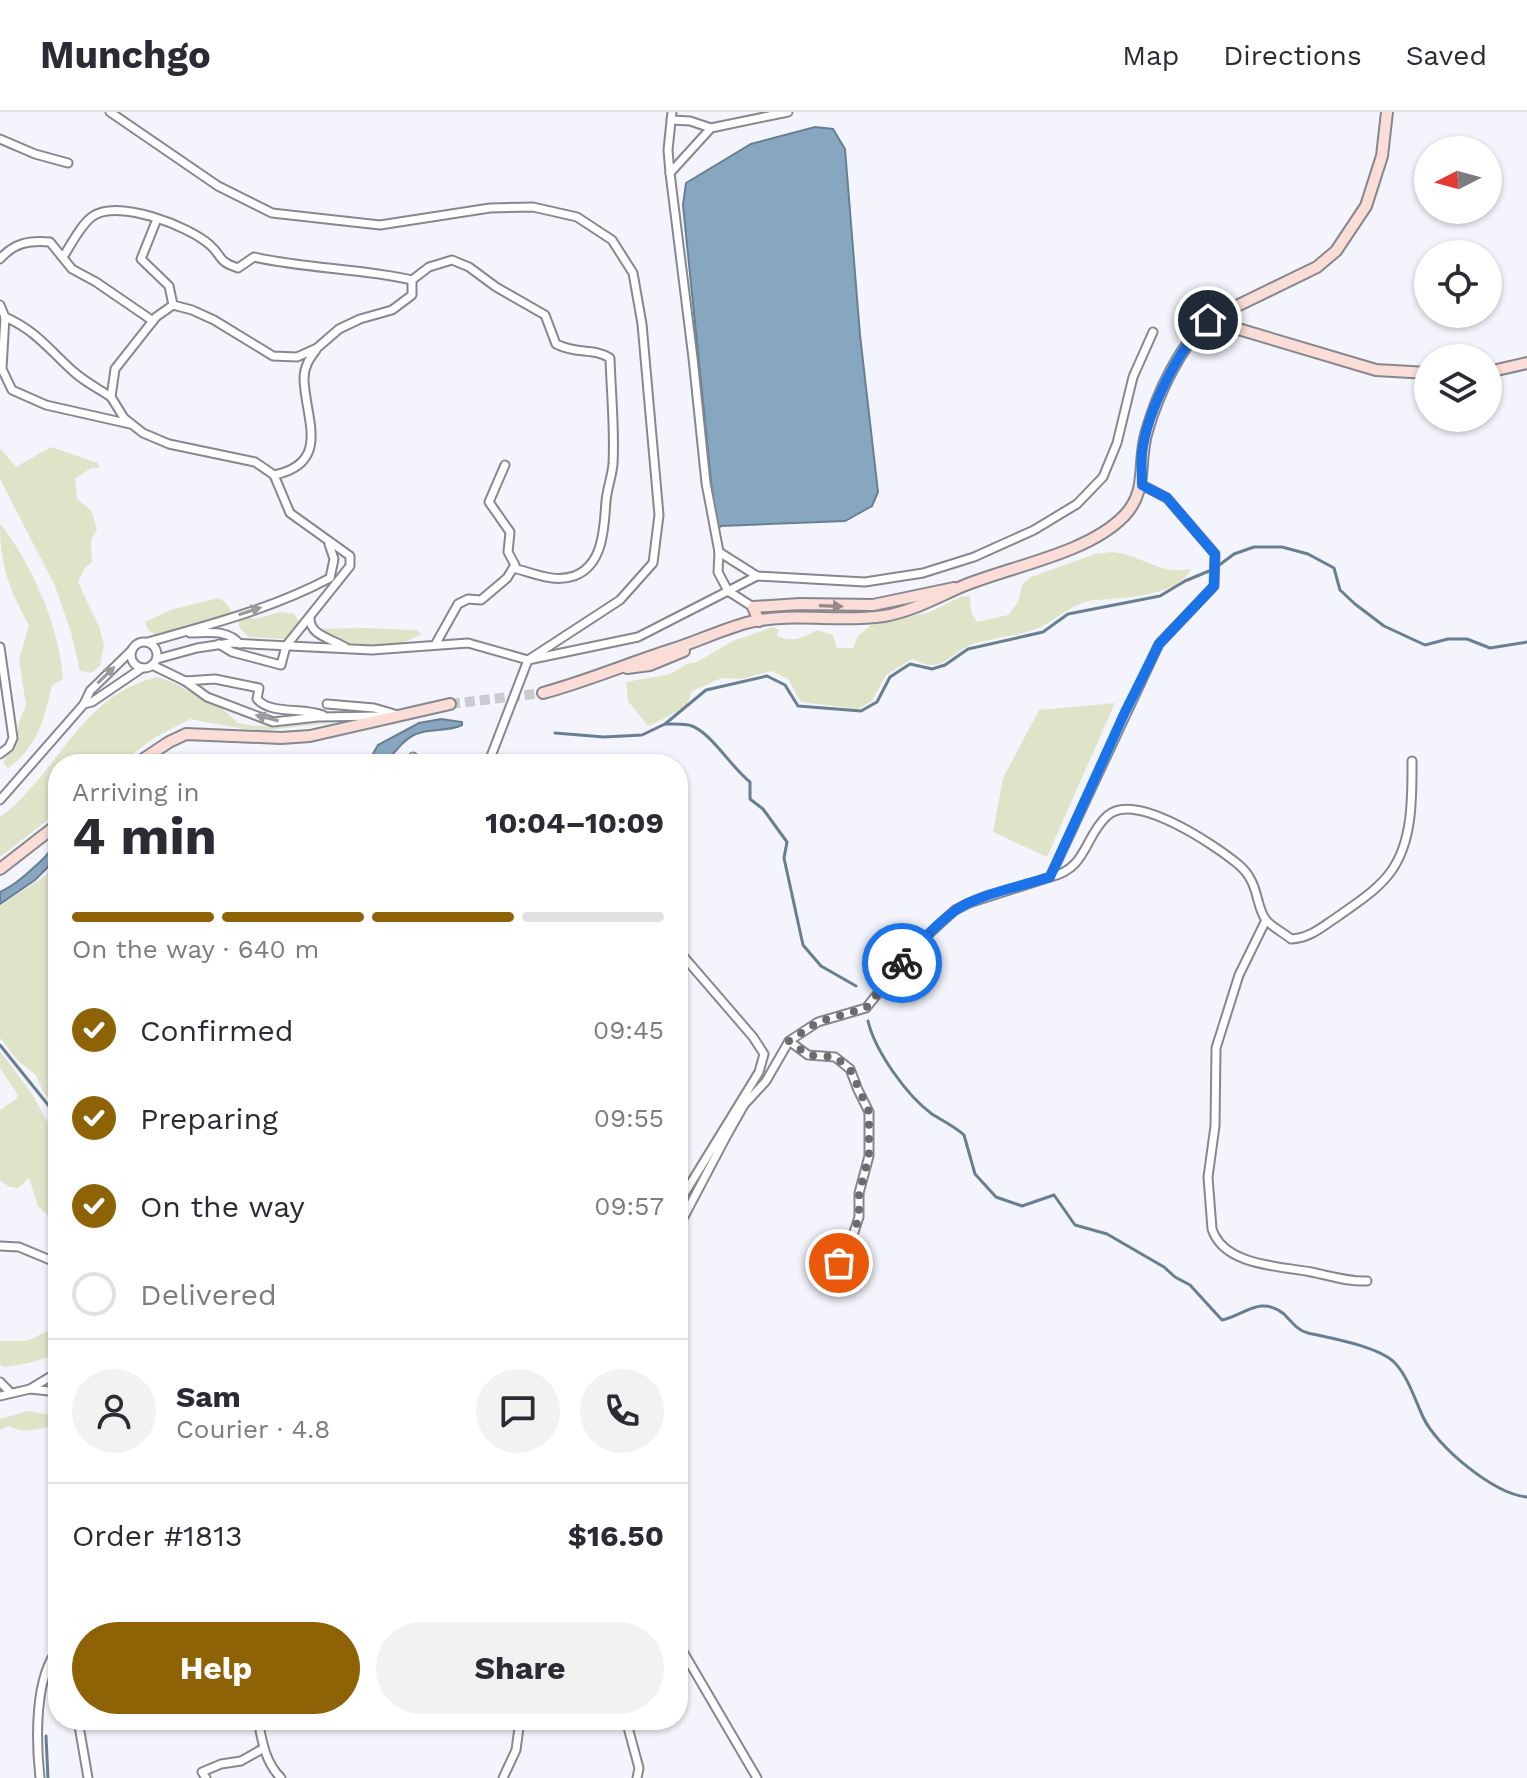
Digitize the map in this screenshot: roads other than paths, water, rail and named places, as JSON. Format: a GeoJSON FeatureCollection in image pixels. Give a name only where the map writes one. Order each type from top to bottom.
{"type":"FeatureCollection","features":[{"type":"Feature","properties":{"kind":"street"},"geometry":{"type":"LineString","coordinates":[[110,112],[218,186],[272,213],[380,225],[490,208],[533,207],[577,217],[612,240],[633,273],[642,324],[659,515],[653,563],[620,600],[528,660],[492,754]]}},
{"type":"Feature","properties":{"kind":"street"},"geometry":{"type":"LineString","coordinates":[[759,621],[753,607],[728,591],[718,572],[719,552],[706,483],[668,150],[672,116],[711,128],[788,112]]}},
{"type":"Feature","properties":{"kind":"street"},"geometry":{"type":"LineString","coordinates":[[753,607],[873,605],[960,587],[1009,572],[1108,530],[1135,503],[1142,485],[1142,455],[1147,431],[1158,401],[1197,331],[1208,320],[1317,267],[1336,251],[1366,206],[1382,156],[1387,112]]}},
{"type":"Feature","properties":{"kind":"street"},"geometry":{"type":"LineString","coordinates":[[670,173],[711,128]]}},
{"type":"Feature","properties":{"kind":"street"},"geometry":{"type":"LineString","coordinates":[[0,139],[35,154],[68,163]]}},
{"type":"Feature","properties":{"kind":"street"},"geometry":{"type":"LineString","coordinates":[[63,257],[91,217],[111,209],[136,211],[157,219],[210,246],[222,262],[238,268],[254,257],[317,269],[380,273],[412,280],[429,267],[452,260],[469,267],[496,287],[545,315],[556,344],[572,352],[598,352],[610,358],[613,466],[599,550],[588,567],[576,575],[560,579],[545,578],[513,568]]}},
{"type":"Feature","properties":{"kind":"street"},"geometry":{"type":"LineString","coordinates":[[157,219],[141,259],[169,286],[173,305]]}},
{"type":"Feature","properties":{"kind":"street"},"geometry":{"type":"LineString","coordinates":[[1,255],[11,247],[33,241],[50,242],[72,269],[153,321]]}},
{"type":"Feature","properties":{"kind":"street"},"geometry":{"type":"LineString","coordinates":[[274,475],[291,471],[309,451],[313,434],[304,380],[306,364],[317,348],[339,329],[392,310],[412,295],[412,280]]}},
{"type":"Feature","properties":{"kind":"street"},"geometry":{"type":"LineString","coordinates":[[0,305],[5,317],[2,369],[12,390],[46,405],[132,425]]}},
{"type":"Feature","properties":{"kind":"street"},"geometry":{"type":"LineString","coordinates":[[111,397],[115,369],[153,321],[173,305]]}},
{"type":"Feature","properties":{"kind":"street"},"geometry":{"type":"LineString","coordinates":[[173,305],[214,320],[273,356],[297,357],[317,348]]}},
{"type":"Feature","properties":{"kind":"street"},"geometry":{"type":"LineString","coordinates":[[5,317],[20,323],[44,341],[75,373],[111,397],[124,418],[143,433],[169,444],[255,462],[274,475],[290,513],[350,556],[350,566],[286,646],[281,665],[238,654],[219,644]]}},
{"type":"Feature","properties":{"kind":"street"},"geometry":{"type":"LineString","coordinates":[[1208,320],[1355,365],[1376,370],[1414,372]]}},
{"type":"Feature","properties":{"kind":"street"},"geometry":{"type":"LineString","coordinates":[[719,552],[757,576],[865,582],[923,573],[974,557],[1034,530],[1077,504],[1103,477],[1117,443],[1133,377],[1153,332]]}},
{"type":"Feature","properties":{"kind":"street"},"geometry":{"type":"LineString","coordinates":[[1502,369],[1527,363]]}},
{"type":"Feature","properties":{"kind":"street"},"geometry":{"type":"LineString","coordinates":[[435,645],[458,604],[468,599],[481,600],[507,578],[515,565],[508,552],[510,532],[489,502],[505,465]]}},
{"type":"Feature","properties":{"kind":"street"},"geometry":{"type":"LineString","coordinates":[[1050,877],[1159,644],[1214,586],[1215,554],[1167,498],[1142,485]]}},
{"type":"Feature","properties":{"kind":"street"},"geometry":{"type":"LineString","coordinates":[[0,800],[84,704],[90,691],[140,642],[163,638],[288,598],[330,578],[334,559],[328,542]]}},
{"type":"Feature","properties":{"kind":"street"},"geometry":{"type":"LineString","coordinates":[[84,704],[92,702],[154,662],[219,644],[372,650],[468,643],[528,660],[638,637],[757,576]]}},
{"type":"Feature","properties":{"kind":"street"},"geometry":{"type":"LineString","coordinates":[[543,693],[726,629],[795,616],[885,616],[932,602],[960,587]]}},
{"type":"Feature","properties":{"kind":"street"},"geometry":{"type":"LineString","coordinates":[[310,618],[309,625],[313,631],[347,649]]}},
{"type":"Feature","properties":{"kind":"street"},"geometry":{"type":"LineString","coordinates":[[163,638],[220,632],[232,635],[240,644]]}},
{"type":"Feature","properties":{"kind":"street"},"geometry":{"type":"LineString","coordinates":[[148,642],[157,651],[154,662]]}},
{"type":"Feature","properties":{"kind":"street"},"geometry":{"type":"LineString","coordinates":[[238,654],[240,644]]}},
{"type":"Feature","properties":{"kind":"street"},"geometry":{"type":"LineString","coordinates":[[255,659],[258,645]]}},
{"type":"Feature","properties":{"kind":"street"},"geometry":{"type":"LineString","coordinates":[[0,647],[13,738],[9,747],[0,754]]}},
{"type":"Feature","properties":{"kind":"street"},"geometry":{"type":"LineString","coordinates":[[132,650],[132,660],[142,668]]}},
{"type":"Feature","properties":{"kind":"street"},"geometry":{"type":"LineString","coordinates":[[154,662],[220,703],[273,722],[400,716]]}},
{"type":"Feature","properties":{"kind":"street"},"geometry":{"type":"LineString","coordinates":[[185,681],[215,679],[260,689],[257,699],[273,709],[309,710],[328,717]]}},
{"type":"Feature","properties":{"kind":"street"},"geometry":{"type":"LineString","coordinates":[[327,704],[374,708],[400,716]]}},
{"type":"Feature","properties":{"kind":"street"},"geometry":{"type":"LineString","coordinates":[[151,754],[186,734],[281,738],[310,736],[450,704]]}},
{"type":"Feature","properties":{"kind":"street"},"geometry":{"type":"LineString","coordinates":[[688,1209],[744,1105],[766,1081],[789,1041],[818,1022],[866,1008],[917,945],[955,910],[1066,874],[1107,816],[1120,808],[1144,810],[1181,826],[1240,866],[1253,882],[1266,920],[1291,939],[1306,939],[1374,890],[1393,869],[1403,845],[1412,802],[1412,761]]}},
{"type":"Feature","properties":{"kind":"street"},"geometry":{"type":"LineString","coordinates":[[0,785],[8,791]]}},
{"type":"Feature","properties":{"kind":"street"},"geometry":{"type":"LineString","coordinates":[[0,869],[48,832]]}},
{"type":"Feature","properties":{"kind":"street"},"geometry":{"type":"LineString","coordinates":[[1266,920],[1239,975],[1216,1048],[1215,1126],[1208,1177],[1212,1229],[1225,1249],[1269,1268],[1308,1271],[1353,1282],[1367,1281]]}},
{"type":"Feature","properties":{"kind":"street"},"geometry":{"type":"LineString","coordinates":[[688,962],[764,1054],[759,1072],[688,1188]]}},
{"type":"Feature","properties":{"kind":"street"},"geometry":{"type":"LineString","coordinates":[[789,1041],[808,1055],[835,1057],[850,1069],[869,1112],[869,1156],[859,1193],[859,1217],[851,1241],[828,1284]]}},
{"type":"Feature","properties":{"kind":"street"},"geometry":{"type":"LineString","coordinates":[[0,1246],[19,1247],[48,1259]]}},
{"type":"Feature","properties":{"kind":"street"},"geometry":{"type":"LineString","coordinates":[[30,1389],[48,1378]]}},
{"type":"Feature","properties":{"kind":"street"},"geometry":{"type":"LineString","coordinates":[[0,1382],[11,1393]]}},
{"type":"Feature","properties":{"kind":"street"},"geometry":{"type":"LineString","coordinates":[[0,1396],[30,1389],[48,1391]]}},
{"type":"Feature","properties":{"kind":"street"},"geometry":{"type":"LineString","coordinates":[[688,1660],[757,1778]]}},
{"type":"Feature","properties":{"kind":"street"},"geometry":{"type":"LineString","coordinates":[[40,1778],[36,1721],[48,1670]]}},
{"type":"Feature","properties":{"kind":"street"},"geometry":{"type":"LineString","coordinates":[[80,1730],[88,1778]]}},
{"type":"Feature","properties":{"kind":"street"},"geometry":{"type":"LineString","coordinates":[[260,1730],[264,1748],[278,1777]]}},
{"type":"Feature","properties":{"kind":"street"},"geometry":{"type":"LineString","coordinates":[[503,1778],[516,1750],[519,1730]]}},
{"type":"Feature","properties":{"kind":"street"},"geometry":{"type":"LineString","coordinates":[[629,1730],[639,1768],[637,1778]]}},
{"type":"Feature","properties":{"kind":"street"},"geometry":{"type":"LineString","coordinates":[[206,1778],[202,1772],[221,1764],[241,1761],[264,1748]]}},
{"type":"Feature","properties":{"kind":"water"},"geometry":{"type":"Polygon","coordinates":[[[815,127],[833,129],[845,149],[860,335],[878,492],[872,506],[845,521],[721,526],[716,530],[683,205],[686,183],[751,144],[815,127]]]}},
{"type":"Feature","properties":{"kind":"water"},"geometry":{"type":"Polygon","coordinates":[[[441,719],[462,722],[462,725],[416,734],[393,754],[373,754],[378,745],[419,723],[441,719]]]}},
{"type":"Feature","properties":{"kind":"water"},"geometry":{"type":"Polygon","coordinates":[[[48,853],[48,867],[0,904],[0,892],[48,853]]]}},
{"type":"Feature","properties":{"kind":"waterway"},"geometry":{"type":"LineString","coordinates":[[555,733],[604,737],[642,735],[665,724],[706,690],[767,676],[785,685],[798,706],[861,711],[877,702],[890,677],[910,664],[932,669],[945,665],[968,649],[1043,632],[1068,614],[1160,596],[1214,569],[1234,554],[1254,547],[1282,547],[1308,554],[1334,568],[1340,590],[1355,604],[1384,626],[1425,645],[1448,639],[1467,639],[1490,648],[1527,642]]}},
{"type":"Feature","properties":{"kind":"waterway"},"geometry":{"type":"LineString","coordinates":[[665,724],[686,724],[699,730],[750,782],[750,799],[763,809],[787,842],[784,858],[803,945],[821,966],[856,986]]}},
{"type":"Feature","properties":{"kind":"waterway"},"geometry":{"type":"LineString","coordinates":[[868,1021],[877,1046],[903,1085],[922,1106],[964,1135],[975,1174],[996,1197],[1022,1206],[1054,1195],[1075,1225],[1107,1234],[1164,1267],[1190,1285],[1222,1320],[1267,1306],[1284,1314],[1304,1332],[1353,1343],[1386,1356],[1403,1374],[1430,1429],[1453,1455],[1483,1478],[1527,1497]]}},
{"type":"Feature","properties":{"kind":"waterway"},"geometry":{"type":"LineString","coordinates":[[0,1045],[48,1105]]}},
{"type":"Feature","properties":{"kind":"waterway"},"geometry":{"type":"LineString","coordinates":[[46,1736],[48,1778]]}},
{"type":"Feature","properties":{"kind":"tunnel"},"geometry":{"type":"LineString","coordinates":[[450,704],[543,693]]}}]}
